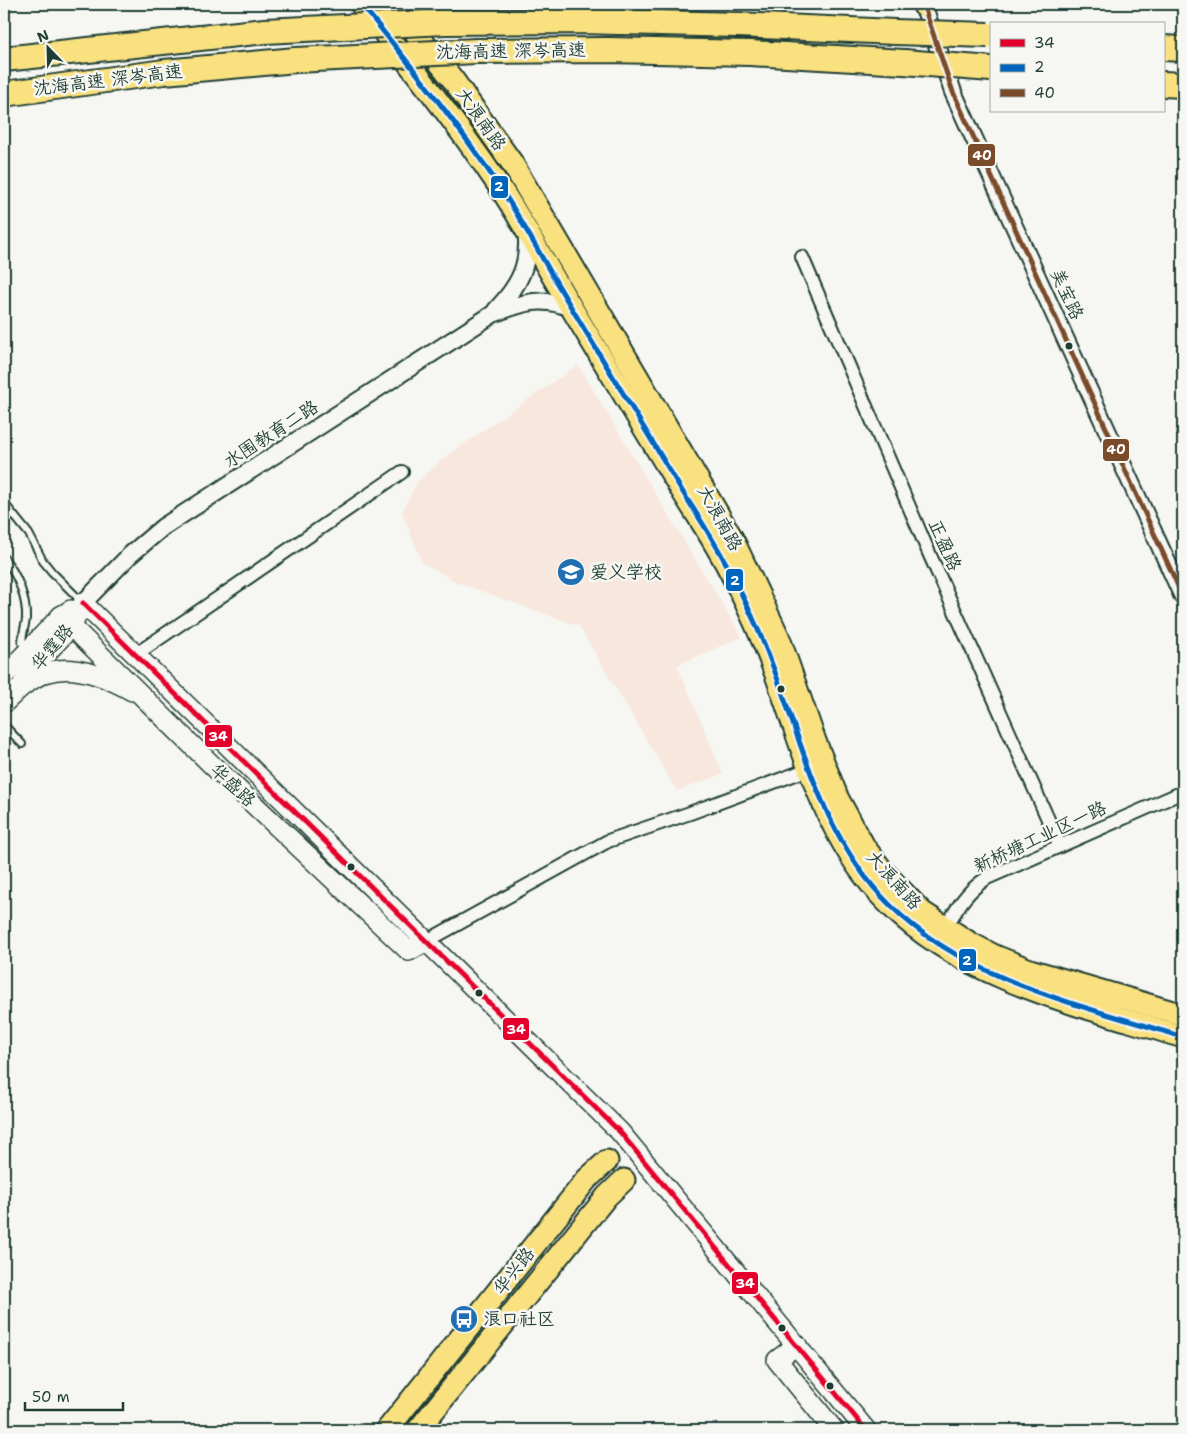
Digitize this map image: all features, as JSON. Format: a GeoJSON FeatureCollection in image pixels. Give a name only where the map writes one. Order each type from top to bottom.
{"type":"FeatureCollection","features":[{"type":"Feature","properties":{"kind":"highway","name":"沈海高速 深岑高速"},"geometry":{"type":"LineString","coordinates":[[4,59],[265,31],[445,22],[600,22],[738,25],[990,35]]}},
{"type":"Feature","properties":{"kind":"highway"},"geometry":{"type":"LineString","coordinates":[[1164,48],[1183,49]]}},
{"type":"Feature","properties":{"kind":"highway","name":"沈海高速 深岑高速"},"geometry":{"type":"LineString","coordinates":[[4,94],[164,72],[296,60],[476,51],[608,50],[750,53],[990,69]]}},
{"type":"Feature","properties":{"kind":"highway"},"geometry":{"type":"LineString","coordinates":[[1164,84],[1183,85]]}},
{"type":"Feature","properties":{"kind":"main road","name":"大浪南路"},"geometry":{"type":"LineString","coordinates":[[394,4],[454,81],[512,163],[732,538],[779,638],[815,741],[838,799],[851,824],[882,870],[941,935],[988,972],[1023,986],[1183,1037]]}},
{"type":"Feature","properties":{"kind":"main road","name":"大浪南路"},"geometry":{"type":"LineString","coordinates":[[362,6],[436,96],[500,187],[731,571],[763,638],[809,769],[838,835],[864,877],[913,926],[1030,970],[1183,1015]]}},
{"type":"Feature","properties":{"kind":"main road"},"geometry":{"type":"LineString","coordinates":[[480,159],[500,146]]}},
{"type":"Feature","properties":{"kind":"main road","name":"华霆路"},"geometry":{"type":"LineString","coordinates":[[4,702],[21,686],[66,621],[83,603]]}},
{"type":"Feature","properties":{"kind":"main road","name":"华盛路"},"geometry":{"type":"LineString","coordinates":[[83,603],[625,1138],[866,1430]]}},
{"type":"Feature","properties":{"kind":"main road","name":"华霆路"},"geometry":{"type":"LineString","coordinates":[[4,676],[27,651],[66,621]]}},
{"type":"Feature","properties":{"kind":"main road","name":"华盛路"},"geometry":{"type":"LineString","coordinates":[[66,621],[212,764],[409,951],[427,941]]}},
{"type":"Feature","properties":{"kind":"main road"},"geometry":{"type":"LineString","coordinates":[[21,686],[44,673],[70,670],[104,678],[145,699]]}},
{"type":"Feature","properties":{"kind":"main road"},"geometry":{"type":"LineString","coordinates":[[607,1161],[624,1180]]}},
{"type":"Feature","properties":{"kind":"main road","name":"华兴路"},"geometry":{"type":"LineString","coordinates":[[387,1430],[587,1179],[607,1161]]}},
{"type":"Feature","properties":{"kind":"main road","name":"华兴路"},"geometry":{"type":"LineString","coordinates":[[418,1430],[607,1196],[624,1180]]}},
{"type":"Feature","properties":{"kind":"main road"},"geometry":{"type":"LineString","coordinates":[[796,1345],[777,1360],[834,1430]]}},
{"type":"Feature","properties":{"kind":"street","name":"美宝路"},"geometry":{"type":"LineString","coordinates":[[924,4],[954,92],[1183,596]]}},
{"type":"Feature","properties":{"kind":"street"},"geometry":{"type":"LineString","coordinates":[[493,314],[519,282],[526,258],[526,229]]}},
{"type":"Feature","properties":{"kind":"street","name":"正盈路"},"geometry":{"type":"LineString","coordinates":[[802,257],[928,553],[1060,846]]}},
{"type":"Feature","properties":{"kind":"street"},"geometry":{"type":"LineString","coordinates":[[493,314],[524,303],[537,301],[555,302],[572,309]]}},
{"type":"Feature","properties":{"kind":"street","name":"水围教育二路"},"geometry":{"type":"LineString","coordinates":[[83,603],[130,555],[163,527],[493,314]]}},
{"type":"Feature","properties":{"kind":"street"},"geometry":{"type":"LineString","coordinates":[[135,655],[402,472]]}},
{"type":"Feature","properties":{"kind":"street"},"geometry":{"type":"LineString","coordinates":[[427,941],[608,841],[809,769]]}},
{"type":"Feature","properties":{"kind":"street","name":"新桥塘工业区一路"},"geometry":{"type":"LineString","coordinates":[[941,935],[962,900],[972,888],[987,878],[1183,792]]}},
{"type":"Feature","properties":{"kind":"lane"},"geometry":{"type":"LineString","coordinates":[[4,503],[29,534],[52,572],[83,603]]}},
{"type":"Feature","properties":{"kind":"lane"},"geometry":{"type":"LineString","coordinates":[[4,558],[14,572],[22,595],[26,618],[22,642],[27,651]]}},
{"type":"Feature","properties":{"kind":"lane"},"geometry":{"type":"LineString","coordinates":[[4,725],[22,744]]}},
{"type":"Feature","properties":{"kind":"shaded area","name":"爱义学校"},"geometry":{"type":"Polygon","coordinates":[[[578,365],[742,637],[677,665],[723,774],[677,791],[579,626],[456,582],[422,562],[402,512],[417,482],[444,458],[578,365]]]}},
{"type":"Feature","properties":{"kind":"transit line","name":"2"},"geometry":{"type":"LineString","coordinates":[[361,4],[449,116],[506,197],[716,545],[761,636],[808,765],[833,825],[849,854],[868,880],[890,905],[920,931],[954,953],[990,972],[1067,1002],[1183,1037]]}},
{"type":"Feature","properties":{"kind":"transit line","name":"40"},"geometry":{"type":"LineString","coordinates":[[923,4],[953,92],[1183,597]]}},
{"type":"Feature","properties":{"kind":"transit line","name":"34"},"geometry":{"type":"LineString","coordinates":[[83,603],[620,1132],[866,1430]]}},
{"type":"Feature","properties":{"kind":"place","name":"爱义学校"},"geometry":{"type":"Point","coordinates":[571,572]}},
{"type":"Feature","properties":{"kind":"place","name":"浪口社区"},"geometry":{"type":"Point","coordinates":[464,1319]}}]}
